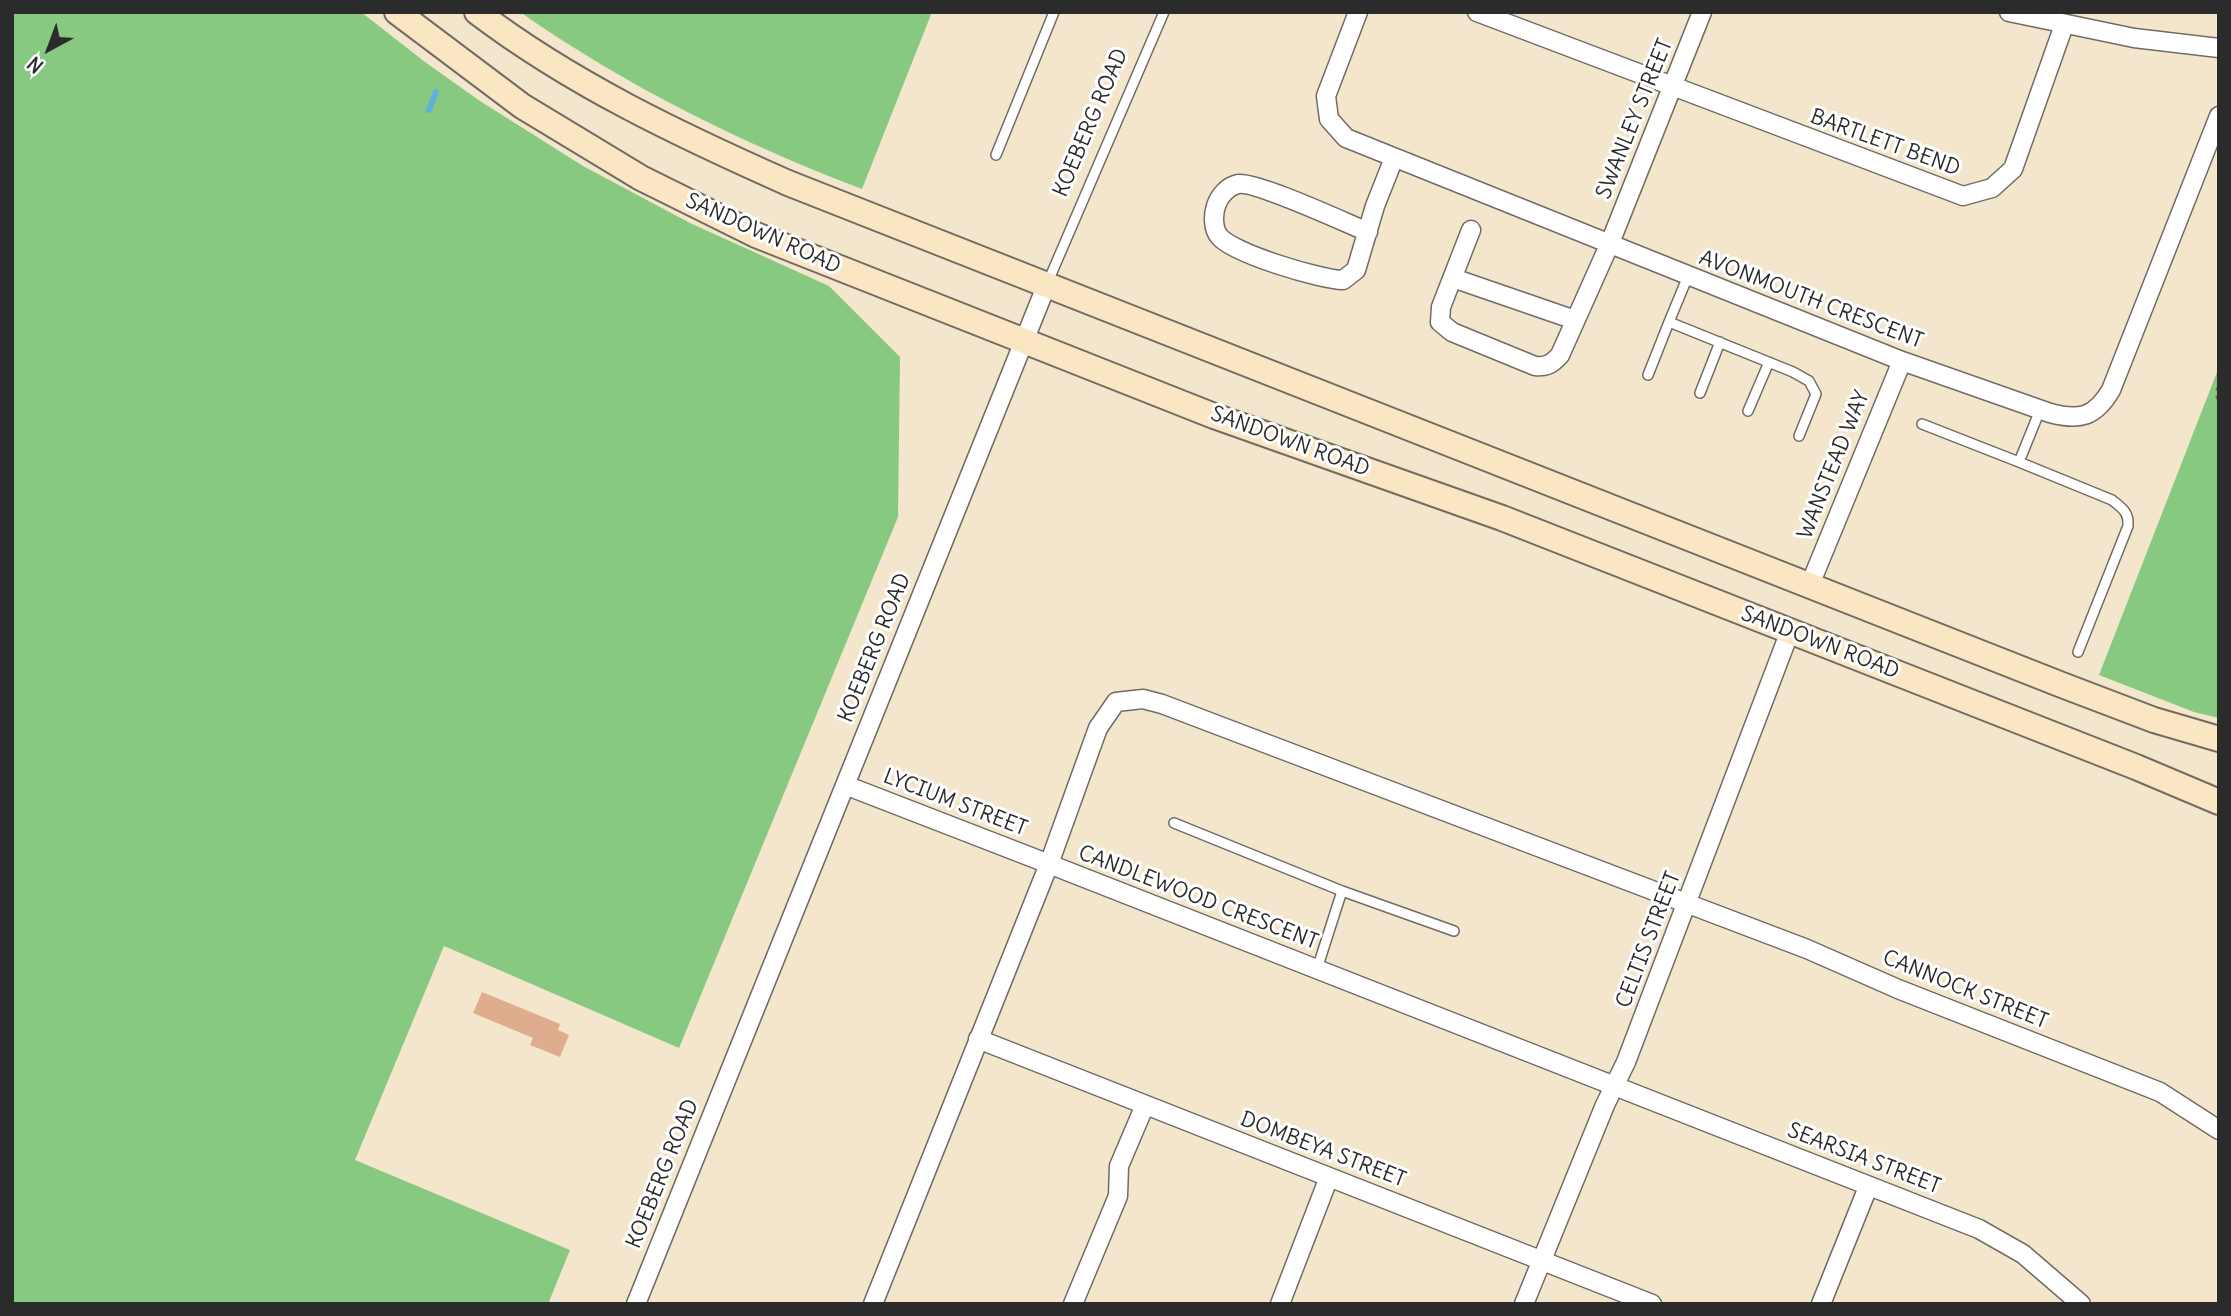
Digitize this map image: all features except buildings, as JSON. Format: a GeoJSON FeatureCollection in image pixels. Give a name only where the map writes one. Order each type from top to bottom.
{"type":"FeatureCollection","features":[{"type":"Feature","properties":{"kind":"main road","name":"SANDOWN ROAD"},"geometry":{"type":"LineString","coordinates":[[397,12],[522,106],[641,178],[757,235],[1214,415],[1502,517],[2219,802]]}},
{"type":"Feature","properties":{"kind":"main road"},"geometry":{"type":"LineString","coordinates":[[477,12],[578,79],[684,136],[788,183],[1809,587],[2062,685],[2154,719],[2219,739]]}},
{"type":"Feature","properties":{"kind":"street","name":"AVONMOUTH CRESCENT"},"geometry":{"type":"LineString","coordinates":[[1358,12],[1328,88],[1326,104],[1329,119],[1346,138],[1902,360],[2040,410],[2068,417],[2087,415],[2100,406],[2111,390],[2219,116]]}},
{"type":"Feature","properties":{"kind":"street","name":"BARTLETT BEND"},"geometry":{"type":"LineString","coordinates":[[1477,12],[1954,194],[1973,195],[1992,188],[2014,169],[2064,25]]}},
{"type":"Feature","properties":{"kind":"street","name":"SWANLEY STREET"},"geometry":{"type":"LineString","coordinates":[[1471,230],[1440,314],[1440,322],[1445,328],[1535,366],[1545,367],[1553,363],[1560,355],[1610,243],[1702,12]]}},
{"type":"Feature","properties":{"kind":"street"},"geometry":{"type":"LineString","coordinates":[[2009,12],[2134,38],[2219,48]]}},
{"type":"Feature","properties":{"kind":"street"},"geometry":{"type":"LineString","coordinates":[[1368,232],[1264,190],[1239,184],[1228,188],[1216,205],[1214,223],[1217,235],[1226,244],[1288,268],[1337,280],[1349,277],[1356,270],[1368,232],[1375,206],[1394,158]]}},
{"type":"Feature","properties":{"kind":"street"},"geometry":{"type":"LineString","coordinates":[[1453,278],[1575,320]]}},
{"type":"Feature","properties":{"kind":"street","name":"KOEBERG ROAD"},"geometry":{"type":"LineString","coordinates":[[636,1304],[1047,284]]}},
{"type":"Feature","properties":{"kind":"street","name":"WANSTEAD WAY"},"geometry":{"type":"LineString","coordinates":[[1809,587],[1902,360]]}},
{"type":"Feature","properties":{"kind":"street","name":"CELTIS STREET"},"geometry":{"type":"LineString","coordinates":[[1524,1304],[1626,1062],[1790,631]]}},
{"type":"Feature","properties":{"kind":"street","name":"CANNOCK STREET"},"geometry":{"type":"LineString","coordinates":[[1049,864],[1098,728],[1116,702],[1143,699],[1688,903],[2160,1092],[2219,1130]]}},
{"type":"Feature","properties":{"kind":"street","name":"LYCIUM STREET"},"geometry":{"type":"LineString","coordinates":[[845,785],[1049,864]]}},
{"type":"Feature","properties":{"kind":"street","name":"CANDLEWOOD CRESCENT"},"geometry":{"type":"LineString","coordinates":[[873,1304],[1049,864],[1614,1086]]}},
{"type":"Feature","properties":{"kind":"street","name":"DOMBEYA STREET"},"geometry":{"type":"LineString","coordinates":[[978,1039],[1652,1304]]}},
{"type":"Feature","properties":{"kind":"street","name":"SEARSIA STREET"},"geometry":{"type":"LineString","coordinates":[[1614,1086],[1958,1220],[2023,1254],[2081,1304]]}},
{"type":"Feature","properties":{"kind":"street"},"geometry":{"type":"LineString","coordinates":[[1073,1304],[1118,1196],[1119,1166],[1145,1105]]}},
{"type":"Feature","properties":{"kind":"street"},"geometry":{"type":"LineString","coordinates":[[1280,1304],[1329,1177]]}},
{"type":"Feature","properties":{"kind":"street"},"geometry":{"type":"LineString","coordinates":[[1821,1304],[1868,1186]]}},
{"type":"Feature","properties":{"kind":"lane"},"geometry":{"type":"LineString","coordinates":[[996,155],[1054,12]]}},
{"type":"Feature","properties":{"kind":"lane","name":"KOEBERG ROAD"},"geometry":{"type":"LineString","coordinates":[[1047,284],[1164,12]]}},
{"type":"Feature","properties":{"kind":"lane"},"geometry":{"type":"LineString","coordinates":[[1648,375],[1688,276]]}},
{"type":"Feature","properties":{"kind":"lane"},"geometry":{"type":"LineString","coordinates":[[1669,322],[1804,378],[1813,386],[1816,394],[1800,436]]}},
{"type":"Feature","properties":{"kind":"lane"},"geometry":{"type":"LineString","coordinates":[[1700,393],[1720,342]]}},
{"type":"Feature","properties":{"kind":"lane"},"geometry":{"type":"LineString","coordinates":[[1748,411],[1769,362]]}},
{"type":"Feature","properties":{"kind":"lane"},"geometry":{"type":"LineString","coordinates":[[2019,462],[2040,410]]}},
{"type":"Feature","properties":{"kind":"lane"},"geometry":{"type":"LineString","coordinates":[[1922,424],[2112,500],[2125,510],[2129,517],[2128,526],[2078,652]]}},
{"type":"Feature","properties":{"kind":"lane"},"geometry":{"type":"LineString","coordinates":[[1174,823],[1342,891],[1454,932]]}},
{"type":"Feature","properties":{"kind":"lane"},"geometry":{"type":"LineString","coordinates":[[1317,969],[1342,891]]}},
{"type":"Feature","properties":{"kind":"path"},"geometry":{"type":"LineString","coordinates":[[2219,386],[2216,393],[2219,401]]}},
{"type":"Feature","properties":{"kind":"green space"},"geometry":{"type":"Polygon","coordinates":[[[12,12],[361,12],[480,101],[583,166],[690,223],[829,286],[900,357],[898,517],[679,1048],[444,946],[355,1160],[570,1250],[548,1304],[12,1304],[12,12]]]}},
{"type":"Feature","properties":{"kind":"green space"},"geometry":{"type":"Polygon","coordinates":[[[520,12],[932,12],[862,189],[772,152],[685,111],[601,64],[520,12]]]}},
{"type":"Feature","properties":{"kind":"green space"},"geometry":{"type":"Polygon","coordinates":[[[2219,367],[2219,718],[2194,712],[2099,675],[2219,367]]]}},
{"type":"Feature","properties":{"kind":"waterway"},"geometry":{"type":"LineString","coordinates":[[429,110],[436,92]]}}]}
